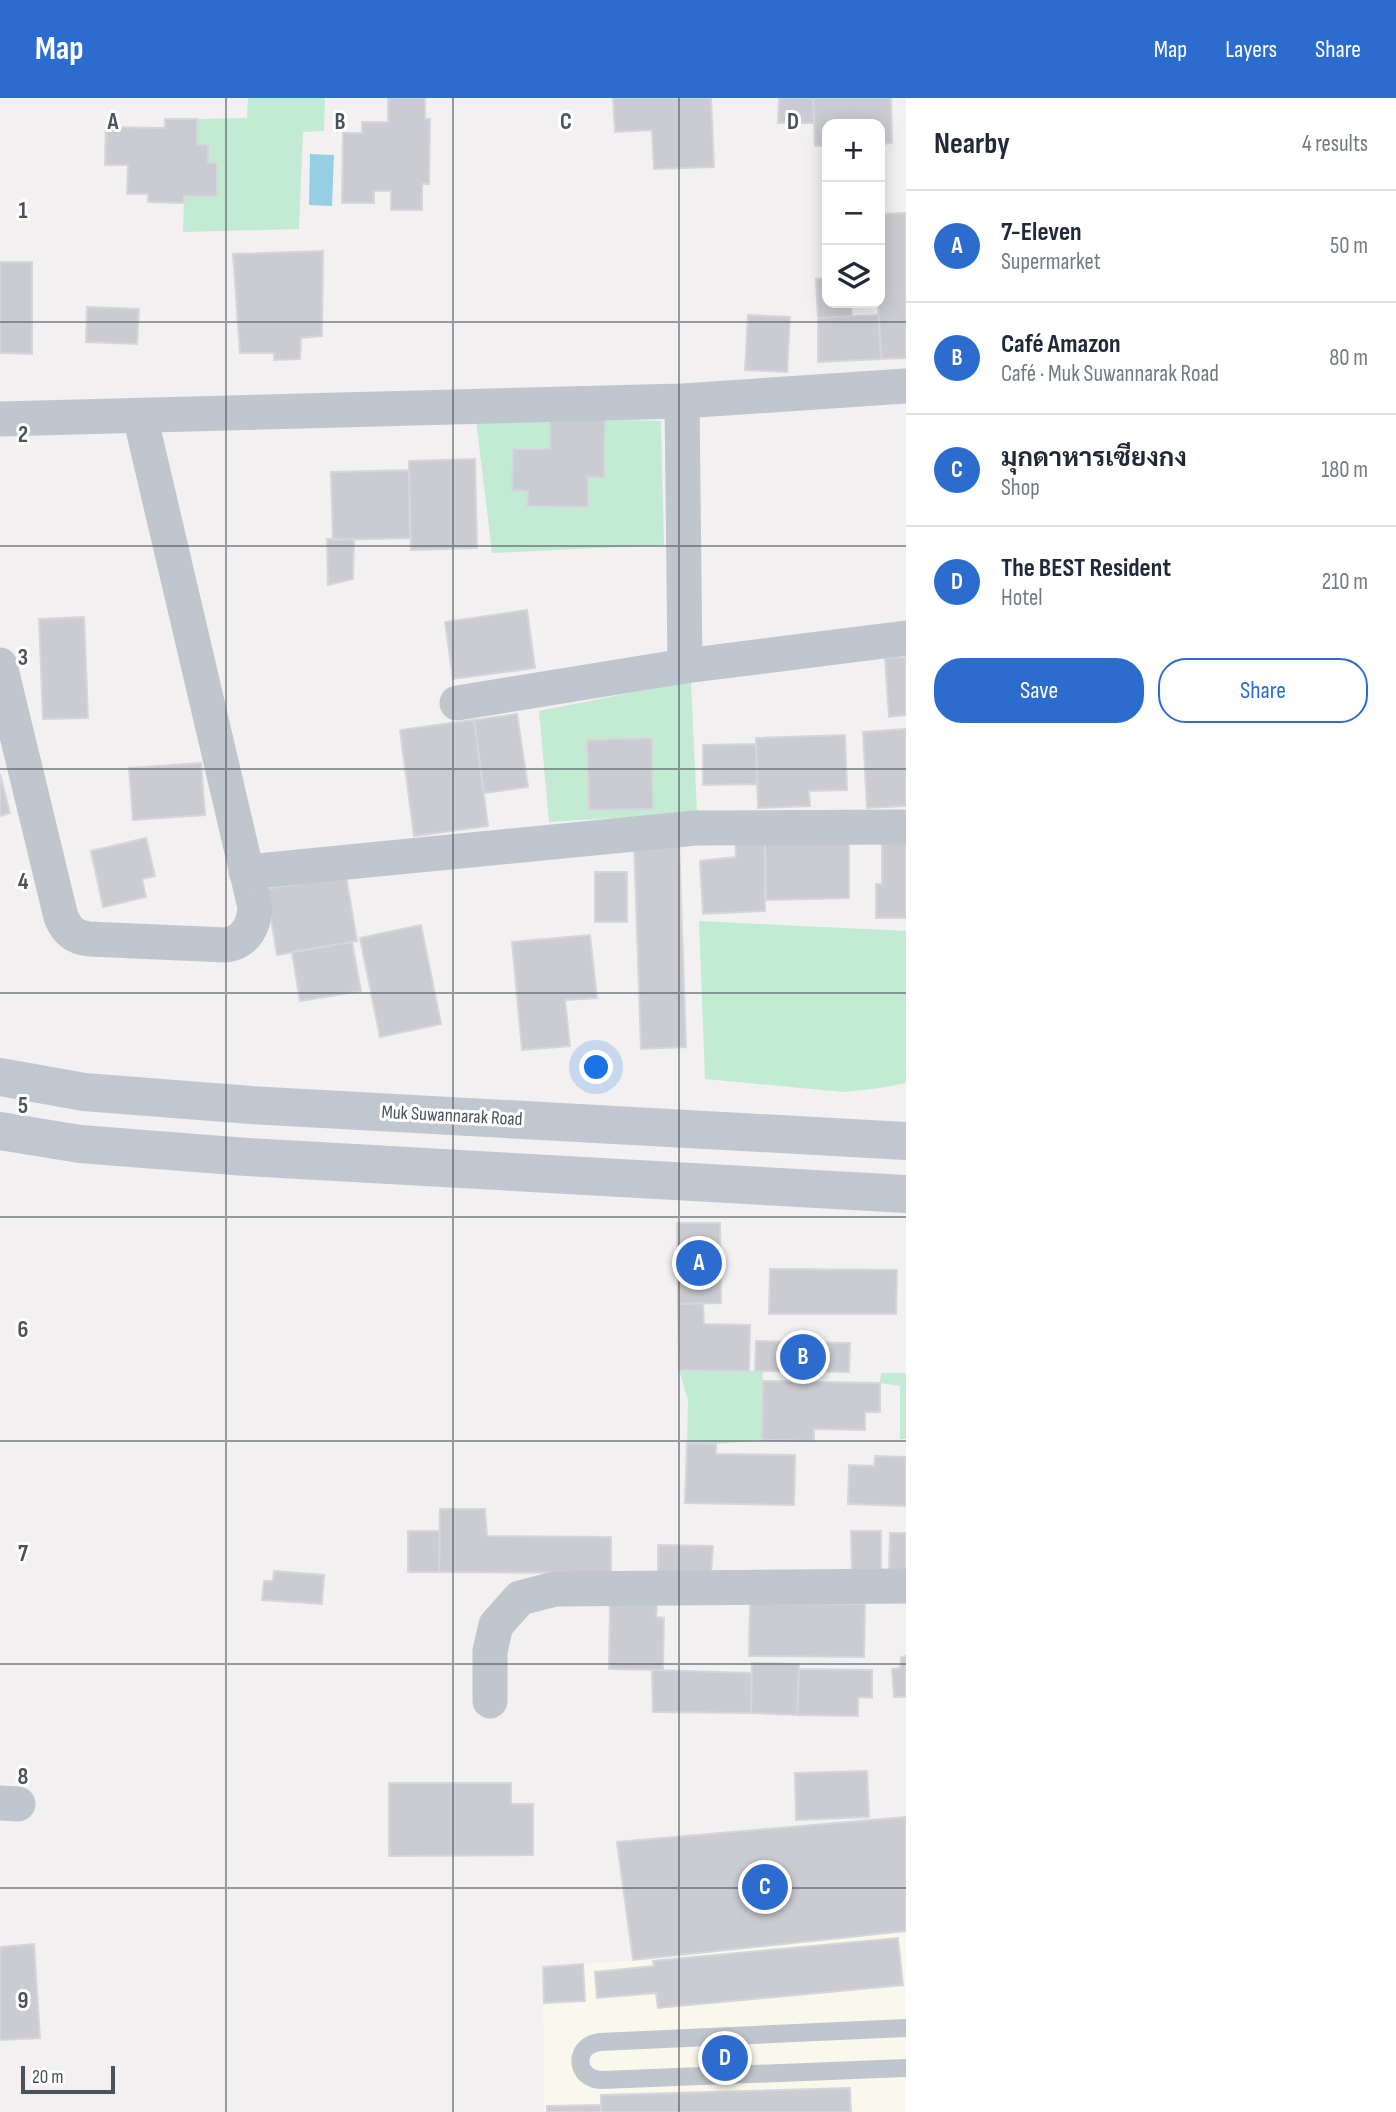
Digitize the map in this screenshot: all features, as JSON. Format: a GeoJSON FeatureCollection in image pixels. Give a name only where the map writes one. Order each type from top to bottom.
{"type":"FeatureCollection","features":[{"type":"Feature","properties":{"kind":"main road","name":"Muk Suwannarak Road"},"geometry":{"type":"LineString","coordinates":[[0,1077],[84,1092],[251,1105],[895,1135]]}},
{"type":"Feature","properties":{"kind":"main road"},"geometry":{"type":"LineString","coordinates":[[247,1157],[251,1105]]}},
{"type":"Feature","properties":{"kind":"main road"},"geometry":{"type":"LineString","coordinates":[[0,1131],[80,1144],[247,1157],[906,1194]]}},
{"type":"Feature","properties":{"kind":"main road"},"geometry":{"type":"LineString","coordinates":[[855,1191],[906,1213]]}},
{"type":"Feature","properties":{"kind":"street"},"geometry":{"type":"LineString","coordinates":[[0,419],[682,401],[906,386]]}},
{"type":"Feature","properties":{"kind":"street"},"geometry":{"type":"LineString","coordinates":[[682,401],[685,666]]}},
{"type":"Feature","properties":{"kind":"street"},"geometry":{"type":"LineString","coordinates":[[0,665],[65,927],[73,934],[89,939],[235,944],[243,938],[251,928],[255,907],[140,416]]}},
{"type":"Feature","properties":{"kind":"street"},"geometry":{"type":"LineString","coordinates":[[457,703],[685,666],[906,638]]}},
{"type":"Feature","properties":{"kind":"street"},"geometry":{"type":"LineString","coordinates":[[246,872],[695,828],[906,827]]}},
{"type":"Feature","properties":{"kind":"street"},"geometry":{"type":"LineString","coordinates":[[490,1701],[490,1651],[496,1625],[520,1598],[555,1589],[906,1586]]}},
{"type":"Feature","properties":{"kind":"lane"},"geometry":{"type":"LineString","coordinates":[[906,2028],[600,2042],[588,2045],[580,2062],[590,2077],[601,2080],[906,2068]]}},
{"type":"Feature","properties":{"kind":"shaded area"},"geometry":{"type":"Polygon","coordinates":[[[906,1931],[906,2112],[544,2112],[543,1967],[906,1931]]]}},
{"type":"Feature","properties":{"kind":"green space"},"geometry":{"type":"Polygon","coordinates":[[[248,98],[325,98],[324,131],[303,132],[299,229],[183,232],[184,196],[217,196],[217,163],[208,163],[208,145],[197,145],[197,119],[247,118],[248,98]]]}},
{"type":"Feature","properties":{"kind":"green space"},"geometry":{"type":"Polygon","coordinates":[[[550,418],[661,421],[664,545],[492,553],[476,420],[550,418]]]}},
{"type":"Feature","properties":{"kind":"green space"},"geometry":{"type":"Polygon","coordinates":[[[691,681],[697,813],[549,822],[539,711],[691,681]]]}},
{"type":"Feature","properties":{"kind":"green space"},"geometry":{"type":"Polygon","coordinates":[[[699,921],[906,931],[906,1083],[843,1092],[705,1079],[699,921]]]}},
{"type":"Feature","properties":{"kind":"green space"},"geometry":{"type":"Polygon","coordinates":[[[679,1370],[763,1371],[762,1440],[716,1444],[687,1443],[688,1400],[679,1370]]]}},
{"type":"Feature","properties":{"kind":"green space"},"geometry":{"type":"Polygon","coordinates":[[[881,1373],[906,1373],[906,1439],[900,1439],[900,1386],[880,1383],[881,1373]]]}},
{"type":"Feature","properties":{"kind":"water"},"geometry":{"type":"Polygon","coordinates":[[[310,154],[334,155],[332,206],[309,205],[310,154]]]}},
{"type":"Feature","properties":{"kind":"building"},"geometry":{"type":"Polygon","coordinates":[[[388,98],[425,98],[425,119],[430,119],[429,184],[422,184],[422,210],[391,210],[391,191],[374,191],[374,203],[342,203],[343,133],[362,133],[362,122],[388,122],[388,98]]]}},
{"type":"Feature","properties":{"kind":"building"},"geometry":{"type":"Polygon","coordinates":[[[613,98],[711,98],[714,167],[654,169],[652,130],[615,132],[613,98]]]}},
{"type":"Feature","properties":{"kind":"building"},"geometry":{"type":"Polygon","coordinates":[[[779,98],[813,98],[814,123],[778,123],[779,98]]]}},
{"type":"Feature","properties":{"kind":"building"},"geometry":{"type":"Polygon","coordinates":[[[813,98],[891,98],[892,143],[885,144],[885,119],[822,119],[822,146],[815,146],[813,98]]]}},
{"type":"Feature","properties":{"kind":"building"},"geometry":{"type":"Polygon","coordinates":[[[165,119],[197,119],[197,145],[208,145],[208,163],[217,163],[217,196],[184,196],[184,203],[148,202],[148,194],[127,194],[128,165],[105,165],[106,127],[165,128],[165,119]]]}},
{"type":"Feature","properties":{"kind":"building"},"geometry":{"type":"Polygon","coordinates":[[[906,213],[906,358],[881,359],[878,308],[885,308],[885,214],[906,213]]]}},
{"type":"Feature","properties":{"kind":"building"},"geometry":{"type":"Polygon","coordinates":[[[323,251],[322,336],[301,338],[300,359],[274,360],[274,353],[240,353],[233,254],[323,251]]]}},
{"type":"Feature","properties":{"kind":"building"},"geometry":{"type":"Polygon","coordinates":[[[0,262],[32,262],[32,354],[0,353],[0,262]]]}},
{"type":"Feature","properties":{"kind":"building"},"geometry":{"type":"Polygon","coordinates":[[[822,278],[822,308],[851,308],[852,316],[818,318],[816,279],[822,278]]]}},
{"type":"Feature","properties":{"kind":"building"},"geometry":{"type":"Polygon","coordinates":[[[87,307],[139,309],[137,344],[86,342],[87,307]]]}},
{"type":"Feature","properties":{"kind":"building"},"geometry":{"type":"Polygon","coordinates":[[[748,315],[790,317],[787,372],[745,370],[748,315]]]}},
{"type":"Feature","properties":{"kind":"building"},"geometry":{"type":"Polygon","coordinates":[[[879,315],[881,359],[818,362],[818,318],[879,315]]]}},
{"type":"Feature","properties":{"kind":"building"},"geometry":{"type":"Polygon","coordinates":[[[550,418],[605,419],[604,478],[588,477],[588,507],[527,506],[528,491],[512,491],[513,449],[550,449],[550,418]]]}},
{"type":"Feature","properties":{"kind":"building"},"geometry":{"type":"Polygon","coordinates":[[[475,459],[477,548],[411,550],[409,461],[475,459]]]}},
{"type":"Feature","properties":{"kind":"building"},"geometry":{"type":"Polygon","coordinates":[[[409,470],[410,538],[333,540],[331,472],[409,470]]]}},
{"type":"Feature","properties":{"kind":"building"},"geometry":{"type":"Polygon","coordinates":[[[327,539],[354,539],[353,579],[328,585],[327,539]]]}},
{"type":"Feature","properties":{"kind":"building"},"geometry":{"type":"Polygon","coordinates":[[[527,610],[535,668],[453,679],[445,622],[527,610]]]}},
{"type":"Feature","properties":{"kind":"building"},"geometry":{"type":"Polygon","coordinates":[[[84,617],[88,718],[43,719],[39,619],[84,617]]]}},
{"type":"Feature","properties":{"kind":"building"},"geometry":{"type":"Polygon","coordinates":[[[906,657],[906,715],[889,717],[885,658],[906,657]]]}},
{"type":"Feature","properties":{"kind":"building"},"geometry":{"type":"Polygon","coordinates":[[[517,714],[528,787],[484,793],[474,720],[517,714]]]}},
{"type":"Feature","properties":{"kind":"building"},"geometry":{"type":"Polygon","coordinates":[[[474,720],[488,826],[414,836],[400,730],[474,720]]]}},
{"type":"Feature","properties":{"kind":"building"},"geometry":{"type":"Polygon","coordinates":[[[906,729],[906,806],[867,808],[863,732],[906,729]]]}},
{"type":"Feature","properties":{"kind":"building"},"geometry":{"type":"Polygon","coordinates":[[[845,735],[847,790],[809,791],[810,806],[758,808],[756,738],[845,735]]]}},
{"type":"Feature","properties":{"kind":"building"},"geometry":{"type":"Polygon","coordinates":[[[652,738],[653,809],[589,810],[587,740],[652,738]]]}},
{"type":"Feature","properties":{"kind":"building"},"geometry":{"type":"Polygon","coordinates":[[[756,744],[757,784],[703,785],[703,745],[756,744]]]}},
{"type":"Feature","properties":{"kind":"building"},"geometry":{"type":"Polygon","coordinates":[[[201,763],[205,815],[133,820],[129,768],[201,763]]]}},
{"type":"Feature","properties":{"kind":"building"},"geometry":{"type":"Polygon","coordinates":[[[0,774],[10,813],[0,816],[0,774]]]}},
{"type":"Feature","properties":{"kind":"building"},"geometry":{"type":"Polygon","coordinates":[[[882,835],[906,835],[906,918],[876,918],[876,884],[882,884],[882,835]]]}},
{"type":"Feature","properties":{"kind":"building"},"geometry":{"type":"Polygon","coordinates":[[[765,837],[765,911],[703,914],[700,861],[736,857],[735,840],[765,837]]]}},
{"type":"Feature","properties":{"kind":"building"},"geometry":{"type":"Polygon","coordinates":[[[146,838],[155,876],[142,879],[146,897],[103,907],[91,851],[146,838]]]}},
{"type":"Feature","properties":{"kind":"building"},"geometry":{"type":"Polygon","coordinates":[[[849,839],[849,898],[766,900],[765,840],[849,839]]]}},
{"type":"Feature","properties":{"kind":"building"},"geometry":{"type":"Polygon","coordinates":[[[679,841],[686,1047],[641,1049],[634,842],[679,841]]]}},
{"type":"Feature","properties":{"kind":"building"},"geometry":{"type":"Polygon","coordinates":[[[595,872],[627,872],[627,922],[595,922],[595,872]]]}},
{"type":"Feature","properties":{"kind":"building"},"geometry":{"type":"Polygon","coordinates":[[[346,876],[357,941],[277,955],[266,889],[346,876]]]}},
{"type":"Feature","properties":{"kind":"building"},"geometry":{"type":"Polygon","coordinates":[[[421,925],[441,1024],[380,1037],[360,938],[421,925]]]}},
{"type":"Feature","properties":{"kind":"building"},"geometry":{"type":"Polygon","coordinates":[[[590,935],[597,998],[565,1000],[570,1046],[522,1050],[512,942],[590,935]]]}},
{"type":"Feature","properties":{"kind":"building"},"geometry":{"type":"Polygon","coordinates":[[[352,942],[361,991],[300,1001],[292,952],[352,942]]]}},
{"type":"Feature","properties":{"kind":"building"},"geometry":{"type":"Polygon","coordinates":[[[677,1223],[720,1223],[721,1303],[678,1304],[677,1223]]]}},
{"type":"Feature","properties":{"kind":"building"},"geometry":{"type":"Polygon","coordinates":[[[770,1269],[897,1270],[896,1314],[769,1314],[770,1269]]]}},
{"type":"Feature","properties":{"kind":"building"},"geometry":{"type":"Polygon","coordinates":[[[703,1303],[704,1324],[750,1325],[749,1371],[679,1370],[678,1304],[703,1303]]]}},
{"type":"Feature","properties":{"kind":"building"},"geometry":{"type":"Polygon","coordinates":[[[756,1341],[850,1343],[849,1372],[755,1371],[756,1341]]]}},
{"type":"Feature","properties":{"kind":"building"},"geometry":{"type":"Polygon","coordinates":[[[763,1381],[880,1383],[880,1412],[865,1412],[865,1430],[814,1429],[814,1441],[762,1440],[763,1381]]]}},
{"type":"Feature","properties":{"kind":"building"},"geometry":{"type":"Polygon","coordinates":[[[687,1443],[716,1444],[716,1454],[795,1455],[794,1505],[685,1503],[687,1443]]]}},
{"type":"Feature","properties":{"kind":"building"},"geometry":{"type":"Polygon","coordinates":[[[875,1456],[906,1457],[906,1506],[848,1504],[849,1465],[874,1466],[875,1456]]]}},
{"type":"Feature","properties":{"kind":"building"},"geometry":{"type":"Polygon","coordinates":[[[440,1509],[485,1509],[487,1536],[611,1537],[611,1573],[439,1572],[440,1509]]]}},
{"type":"Feature","properties":{"kind":"building"},"geometry":{"type":"Polygon","coordinates":[[[408,1531],[440,1531],[439,1572],[408,1572],[408,1531]]]}},
{"type":"Feature","properties":{"kind":"building"},"geometry":{"type":"Polygon","coordinates":[[[851,1531],[881,1531],[881,1573],[852,1573],[851,1531]]]}},
{"type":"Feature","properties":{"kind":"building"},"geometry":{"type":"Polygon","coordinates":[[[890,1533],[906,1533],[906,1574],[889,1574],[890,1533]]]}},
{"type":"Feature","properties":{"kind":"building"},"geometry":{"type":"Polygon","coordinates":[[[658,1545],[713,1546],[711,1574],[658,1573],[658,1545]]]}},
{"type":"Feature","properties":{"kind":"building"},"geometry":{"type":"Polygon","coordinates":[[[274,1571],[324,1575],[322,1604],[262,1600],[264,1581],[273,1581],[274,1571]]]}},
{"type":"Feature","properties":{"kind":"building"},"geometry":{"type":"Polygon","coordinates":[[[750,1603],[865,1604],[864,1657],[749,1656],[750,1603]]]}},
{"type":"Feature","properties":{"kind":"building"},"geometry":{"type":"Polygon","coordinates":[[[610,1604],[657,1605],[656,1617],[664,1618],[663,1670],[609,1669],[610,1604]]]}},
{"type":"Feature","properties":{"kind":"building"},"geometry":{"type":"Polygon","coordinates":[[[906,1656],[906,1697],[894,1697],[892,1669],[900,1668],[901,1657],[906,1656]]]}},
{"type":"Feature","properties":{"kind":"building"},"geometry":{"type":"Polygon","coordinates":[[[752,1663],[799,1664],[797,1715],[751,1713],[752,1663]]]}},
{"type":"Feature","properties":{"kind":"building"},"geometry":{"type":"Polygon","coordinates":[[[799,1669],[872,1670],[872,1698],[858,1697],[858,1716],[797,1715],[799,1669]]]}},
{"type":"Feature","properties":{"kind":"building"},"geometry":{"type":"Polygon","coordinates":[[[652,1670],[752,1673],[751,1713],[653,1712],[652,1670]]]}},
{"type":"Feature","properties":{"kind":"building"},"geometry":{"type":"Polygon","coordinates":[[[867,1771],[869,1817],[796,1820],[795,1773],[867,1771]]]}},
{"type":"Feature","properties":{"kind":"building"},"geometry":{"type":"Polygon","coordinates":[[[389,1783],[511,1783],[511,1804],[533,1804],[533,1855],[389,1856],[389,1783]]]}},
{"type":"Feature","properties":{"kind":"building"},"geometry":{"type":"Polygon","coordinates":[[[906,1817],[906,1931],[633,1960],[617,1842],[906,1817]]]}},
{"type":"Feature","properties":{"kind":"building"},"geometry":{"type":"Polygon","coordinates":[[[898,1938],[903,1985],[658,2008],[656,1993],[597,1998],[595,1972],[654,1966],[653,1961],[898,1938]]]}},
{"type":"Feature","properties":{"kind":"building"},"geometry":{"type":"Polygon","coordinates":[[[34,1944],[40,2038],[0,2040],[0,1947],[34,1944]]]}},
{"type":"Feature","properties":{"kind":"building"},"geometry":{"type":"Polygon","coordinates":[[[583,1964],[585,2001],[544,2003],[543,1967],[583,1964]]]}},
{"type":"Feature","properties":{"kind":"building"},"geometry":{"type":"Polygon","coordinates":[[[850,2088],[851,2112],[601,2112],[601,2095],[850,2088]]]}},
{"type":"Feature","properties":{"kind":"building"},"geometry":{"type":"Polygon","coordinates":[[[601,2105],[601,2112],[547,2112],[547,2106],[601,2105]]]}},
{"type":"Feature","properties":{"kind":"place","name":"7-Eleven"},"geometry":{"type":"Point","coordinates":[699,1263]}},
{"type":"Feature","properties":{"kind":"place","name":"Café Amazon"},"geometry":{"type":"Point","coordinates":[803,1357]}},
{"type":"Feature","properties":{"kind":"place","name":"มุกดาหารเซียงกง"},"geometry":{"type":"Point","coordinates":[765,1887]}},
{"type":"Feature","properties":{"kind":"place","name":"The BEST Resident"},"geometry":{"type":"Point","coordinates":[725,2058]}}]}
